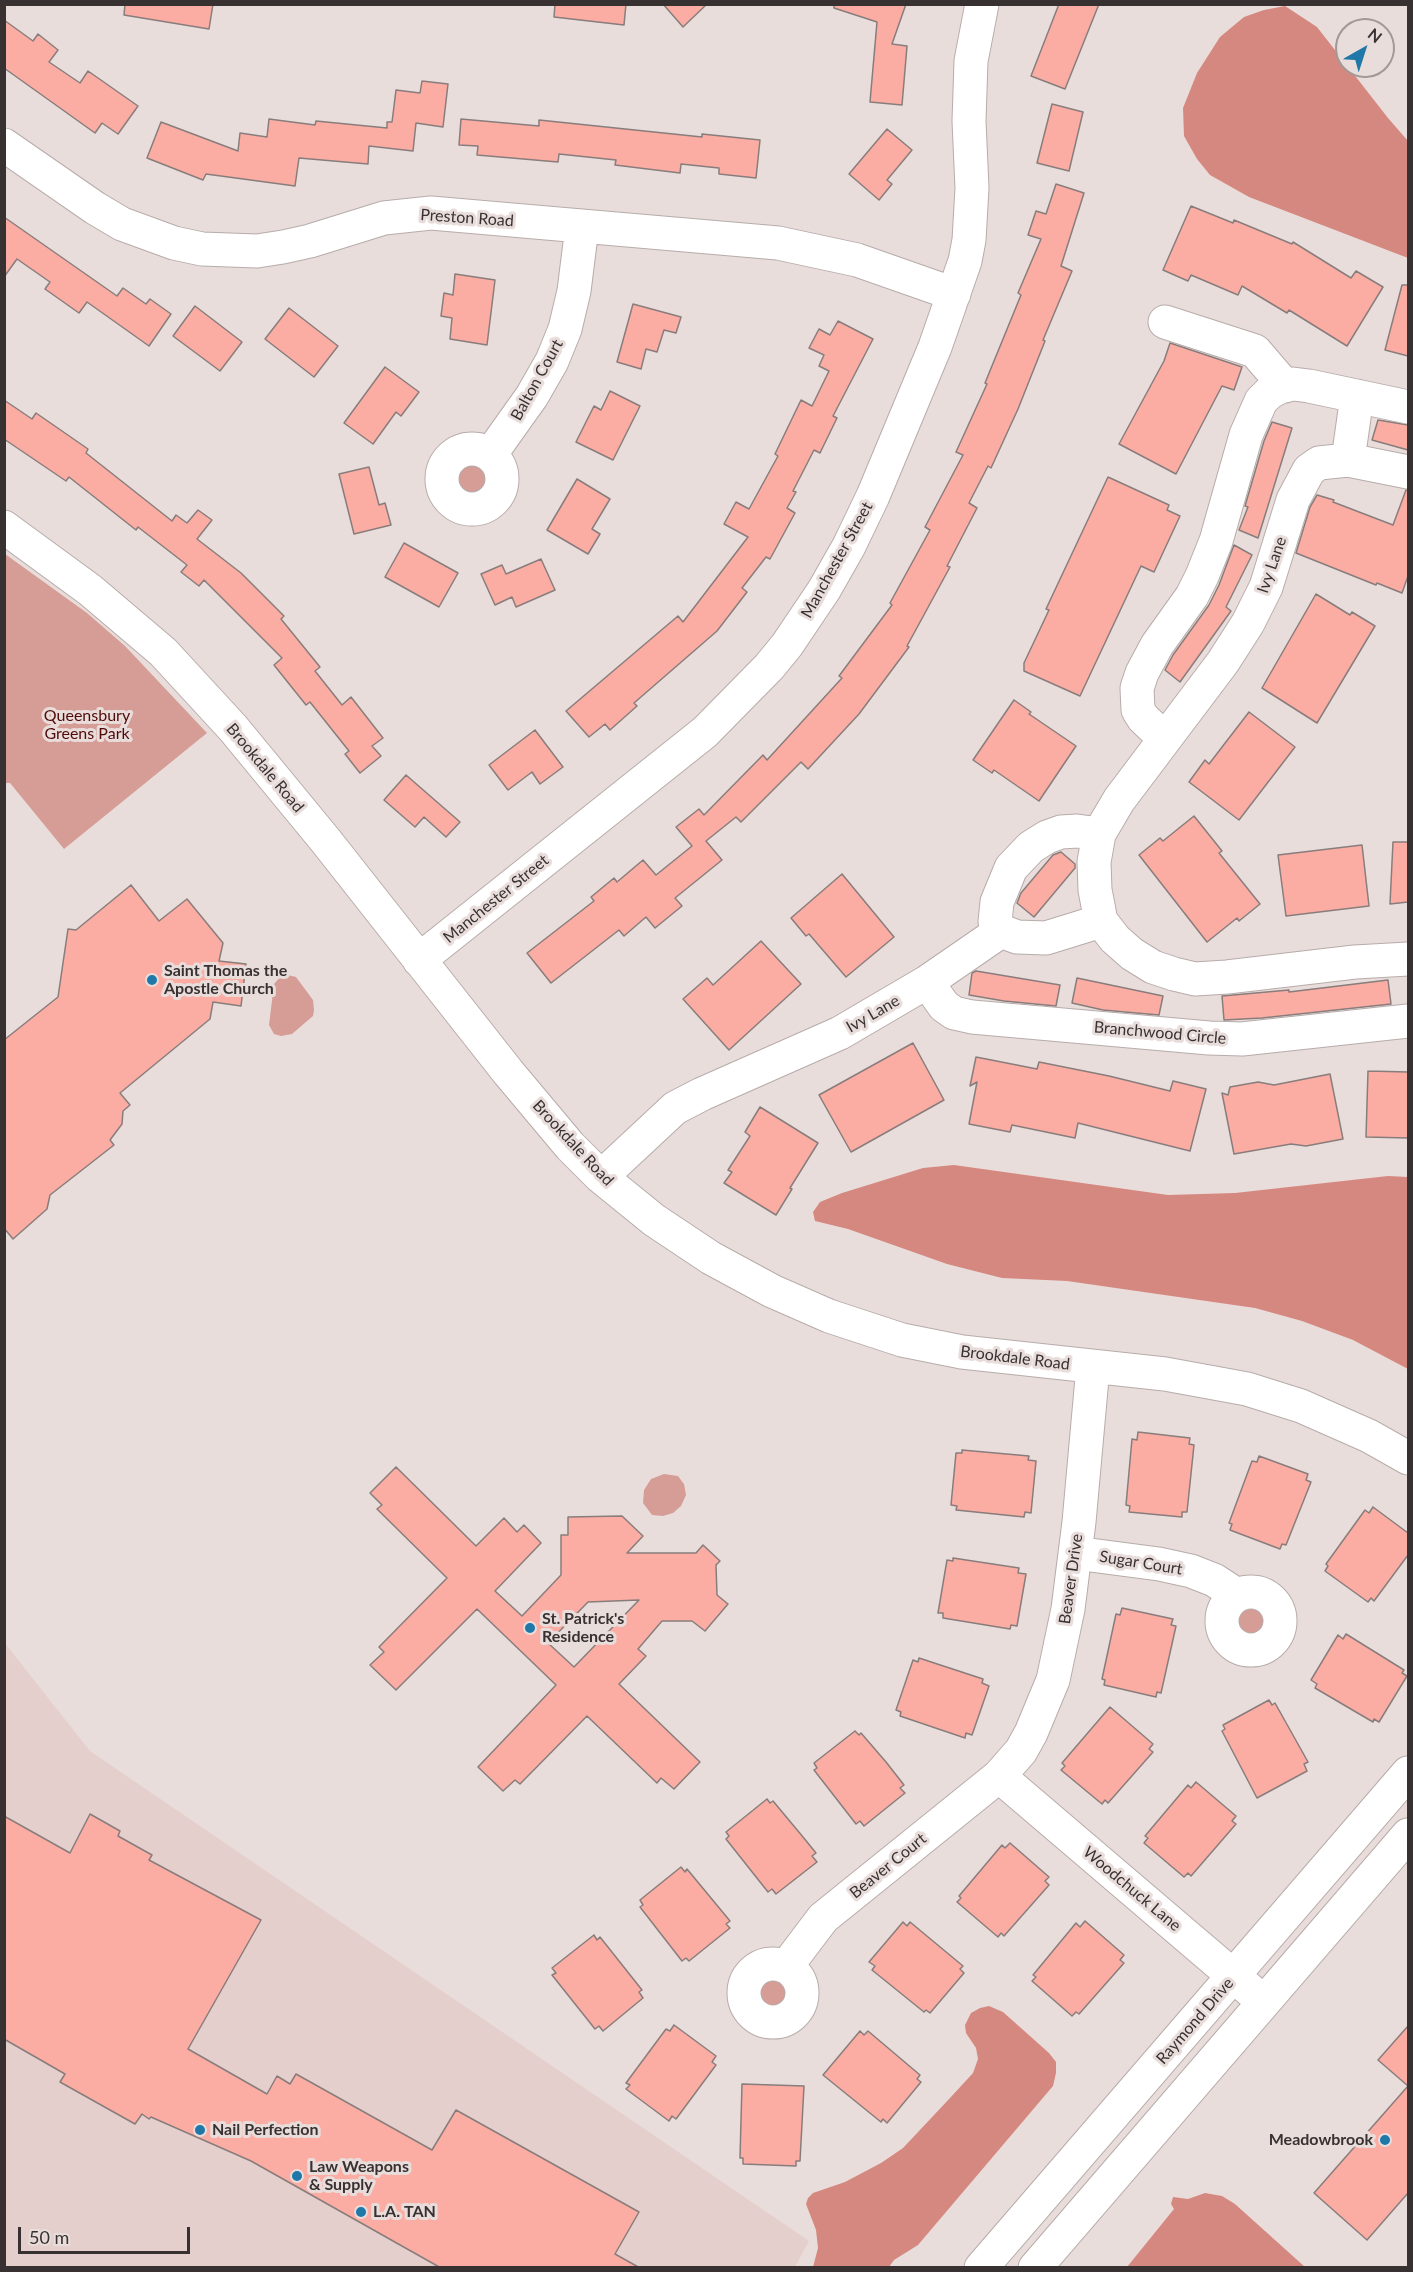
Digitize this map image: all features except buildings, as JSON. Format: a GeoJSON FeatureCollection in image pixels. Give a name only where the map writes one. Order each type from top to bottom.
{"type":"FeatureCollection","features":[{"type":"Feature","properties":{"kind":"street","name":"Manchester Street"},"geometry":{"type":"LineString","coordinates":[[419,960],[705,732],[745,694],[781,652],[824,590],[854,536],[931,358],[954,294],[969,240],[972,188],[969,121],[971,61],[982,4]]}},
{"type":"Feature","properties":{"kind":"street","name":"Preston Road"},"geometry":{"type":"LineString","coordinates":[[4,145],[122,224],[174,243],[202,249],[257,251],[283,247],[310,241],[360,224],[405,214],[431,213],[778,243],[857,260],[954,294]]}},
{"type":"Feature","properties":{"kind":"street","name":"Balton Court"},"geometry":{"type":"LineString","coordinates":[[490,455],[532,396],[552,361],[565,328],[574,291],[582,227]]}},
{"type":"Feature","properties":{"kind":"street"},"geometry":{"type":"LineString","coordinates":[[1165,322],[1255,351],[1285,386]]}},
{"type":"Feature","properties":{"kind":"street"},"geometry":{"type":"LineString","coordinates":[[1164,739],[1138,710],[1136,700],[1140,681],[1157,645],[1192,596],[1202,576],[1216,541],[1253,417],[1261,401],[1269,393],[1285,386],[1309,386],[1408,407]]}},
{"type":"Feature","properties":{"kind":"street"},"geometry":{"type":"LineString","coordinates":[[1348,460],[1357,396]]}},
{"type":"Feature","properties":{"kind":"street","name":"Ivy Lane"},"geometry":{"type":"LineString","coordinates":[[1101,921],[1095,890],[1094,862],[1099,834],[1119,800],[1223,662],[1248,623],[1270,576],[1293,500],[1309,470],[1319,463],[1348,460],[1408,472]]}},
{"type":"Feature","properties":{"kind":"street","name":"Brookdale Road"},"geometry":{"type":"LineString","coordinates":[[4,527],[90,590],[162,652],[233,728],[326,841],[508,1072],[570,1146],[601,1177],[654,1220],[711,1258],[772,1291],[829,1316],[902,1340],[962,1352],[1165,1374],[1247,1389],[1301,1406],[1369,1436],[1408,1458]]}},
{"type":"Feature","properties":{"kind":"street"},"geometry":{"type":"LineString","coordinates":[[1099,834],[1077,831],[1061,832],[1031,847],[1011,868],[996,902],[995,922],[1001,930],[1017,937],[1046,938],[1101,921],[1115,939],[1132,954],[1153,967],[1195,979],[1355,962],[1408,959]]}},
{"type":"Feature","properties":{"kind":"street","name":"Ivy Lane"},"geometry":{"type":"LineString","coordinates":[[601,1177],[675,1108],[840,1033],[927,982],[1001,930]]}},
{"type":"Feature","properties":{"kind":"street","name":"Branchwood Circle"},"geometry":{"type":"LineString","coordinates":[[927,982],[944,1006],[954,1013],[972,1017],[1209,1038],[1242,1039],[1408,1021]]}},
{"type":"Feature","properties":{"kind":"street","name":"Beaver Drive"},"geometry":{"type":"LineString","coordinates":[[999,1776],[1021,1751],[1053,1680],[1068,1609],[1094,1367]]}},
{"type":"Feature","properties":{"kind":"street","name":"Sugar Court"},"geometry":{"type":"LineString","coordinates":[[1075,1553],[1159,1564],[1191,1571],[1214,1580],[1237,1595]]}},
{"type":"Feature","properties":{"kind":"street","name":"Raymond Drive"},"geometry":{"type":"LineString","coordinates":[[981,2268],[1408,1773]]}},
{"type":"Feature","properties":{"kind":"street","name":"Beaver Court"},"geometry":{"type":"LineString","coordinates":[[786,1966],[823,1918],[999,1776]]}},
{"type":"Feature","properties":{"kind":"street","name":"Woodchuck Lane"},"geometry":{"type":"LineString","coordinates":[[999,1776],[1265,2002]]}},
{"type":"Feature","properties":{"kind":"street"},"geometry":{"type":"LineString","coordinates":[[1035,2268],[1408,1835]]}},
{"type":"Feature","properties":{"kind":"shaded area"},"geometry":{"type":"Polygon","coordinates":[[[1285,6],[1317,27],[1335,50],[1335,78],[1357,78],[1408,141],[1408,258],[1249,197],[1210,175],[1197,159],[1184,136],[1183,108],[1197,73],[1220,37],[1244,17],[1285,6]]]}},
{"type":"Feature","properties":{"kind":"shaded area"},"geometry":{"type":"Polygon","coordinates":[[[954,1165],[1168,1195],[1235,1193],[1388,1176],[1408,1177],[1408,1369],[1353,1340],[1302,1321],[1255,1308],[1067,1281],[1002,1278],[947,1264],[848,1229],[815,1221],[813,1212],[820,1202],[842,1193],[923,1168],[954,1165]]]}},
{"type":"Feature","properties":{"kind":"shaded area"},"geometry":{"type":"Polygon","coordinates":[[[4,1642],[90,1751],[809,2241],[795,2267],[5,2267],[4,1642]]]}},
{"type":"Feature","properties":{"kind":"shaded area"},"geometry":{"type":"Polygon","coordinates":[[[989,2006],[1003,2012],[1049,2053],[1056,2062],[1053,2086],[918,2245],[894,2260],[889,2267],[813,2267],[818,2248],[816,2230],[806,2204],[808,2198],[813,2193],[845,2182],[881,2163],[903,2148],[973,2073],[978,2059],[976,2048],[966,2033],[965,2025],[971,2013],[989,2006]]]}},
{"type":"Feature","properties":{"kind":"shaded area"},"geometry":{"type":"Polygon","coordinates":[[[1205,2193],[1222,2196],[1235,2204],[1305,2267],[1127,2267],[1174,2209],[1171,2204],[1173,2197],[1188,2199],[1205,2193]]]}},
{"type":"Feature","properties":{"kind":"green space"},"geometry":{"type":"Polygon","coordinates":[[[472,460],[484,464],[488,476],[484,488],[472,492],[460,488],[456,476],[460,464],[472,460]]]}},
{"type":"Feature","properties":{"kind":"green space","name":"Queensbury Greens Park"},"geometry":{"type":"Polygon","coordinates":[[[5,554],[87,613],[125,646],[207,733],[64,849],[10,783],[5,783],[5,554]]]}},
{"type":"Feature","properties":{"kind":"green space"},"geometry":{"type":"Polygon","coordinates":[[[281,976],[296,977],[313,1000],[314,1010],[313,1016],[292,1034],[281,1036],[274,1034],[269,1025],[274,984],[281,976]]]}},
{"type":"Feature","properties":{"kind":"green space"},"geometry":{"type":"Polygon","coordinates":[[[664,1474],[678,1476],[684,1484],[686,1495],[681,1506],[673,1513],[663,1516],[652,1515],[643,1503],[644,1490],[651,1479],[664,1474]]]}},
{"type":"Feature","properties":{"kind":"green space"},"geometry":{"type":"Polygon","coordinates":[[[1250,1601],[1262,1606],[1267,1618],[1262,1630],[1250,1635],[1238,1630],[1233,1618],[1238,1606],[1250,1601]]]}},
{"type":"Feature","properties":{"kind":"green space"},"geometry":{"type":"Polygon","coordinates":[[[775,1977],[787,1981],[791,1993],[787,2005],[775,2009],[763,2005],[759,1993],[763,1981],[775,1977]]]}},
{"type":"Feature","properties":{"kind":"place","name":"Saint Thomas the Apostle Church"},"geometry":{"type":"Point","coordinates":[152,980]}},
{"type":"Feature","properties":{"kind":"place","name":"St. Patrick's Residence"},"geometry":{"type":"Point","coordinates":[530,1628]}},
{"type":"Feature","properties":{"kind":"place","name":"Nail Perfection"},"geometry":{"type":"Point","coordinates":[200,2130]}},
{"type":"Feature","properties":{"kind":"place","name":"Meadowbrook"},"geometry":{"type":"Point","coordinates":[1385,2140]}},
{"type":"Feature","properties":{"kind":"place","name":"Law Weapons & Supply"},"geometry":{"type":"Point","coordinates":[297,2176]}},
{"type":"Feature","properties":{"kind":"place","name":"L.A. TAN"},"geometry":{"type":"Point","coordinates":[361,2212]}}]}
